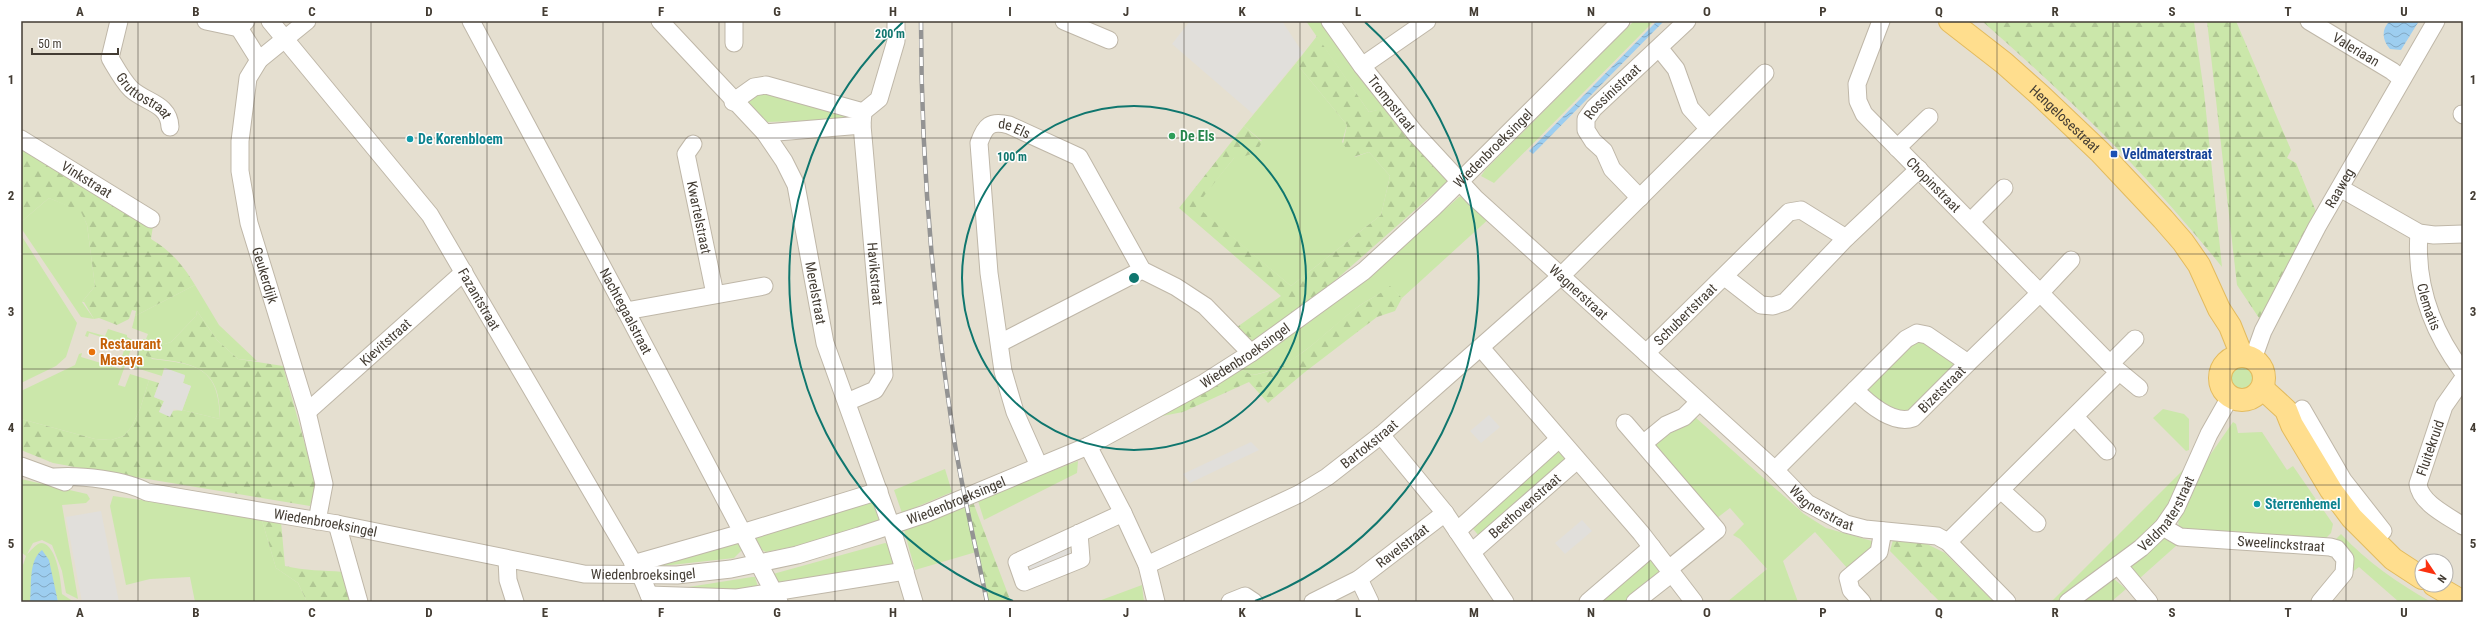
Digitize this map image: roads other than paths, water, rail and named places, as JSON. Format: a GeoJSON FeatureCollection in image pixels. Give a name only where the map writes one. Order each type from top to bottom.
{"type":"FeatureCollection","features":[{"type":"Feature","properties":{"kind":"main road","name":"Hengelosestraat"},"geometry":{"type":"LineString","coordinates":[[1950,21],[2004,63],[2034,90],[2100,152],[2164,219],[2199,265],[2219,309],[2219,328],[2242,358]]}},
{"type":"Feature","properties":{"kind":"main road"},"geometry":{"type":"LineString","coordinates":[[2248,394],[2263,373],[2260,366],[2242,358],[2222,368],[2220,376],[2222,388],[2248,394],[2286,410],[2302,421],[2331,490],[2359,513],[2393,559],[2414,573]]}},
{"type":"Feature","properties":{"kind":"main road"},"geometry":{"type":"LineString","coordinates":[[2448,593],[2463,602]]}},
{"type":"Feature","properties":{"kind":"street","name":"Gruttostraat"},"geometry":{"type":"LineString","coordinates":[[119,21],[110,58],[131,89],[163,109],[169,117],[170,127]]}},
{"type":"Feature","properties":{"kind":"street"},"geometry":{"type":"LineString","coordinates":[[206,21],[242,24],[259,60]]}},
{"type":"Feature","properties":{"kind":"street","name":"Fazantstraat"},"geometry":{"type":"LineString","coordinates":[[270,21],[430,215],[637,570],[650,599]]}},
{"type":"Feature","properties":{"kind":"street","name":"Geukerdijk"},"geometry":{"type":"LineString","coordinates":[[307,21],[259,60],[248,78],[240,141],[240,175],[249,223],[307,412],[324,484],[317,521]]}},
{"type":"Feature","properties":{"kind":"street","name":"Nachtegaalstraat"},"geometry":{"type":"LineString","coordinates":[[471,21],[626,311],[776,597]]}},
{"type":"Feature","properties":{"kind":"street","name":"Merelstraat"},"geometry":{"type":"LineString","coordinates":[[660,21],[733,102],[765,133],[796,185],[825,343],[879,491],[914,602]]}},
{"type":"Feature","properties":{"kind":"street"},"geometry":{"type":"LineString","coordinates":[[734,21],[734,43]]}},
{"type":"Feature","properties":{"kind":"street"},"geometry":{"type":"LineString","coordinates":[[765,133],[862,118],[879,99],[896,41],[896,21]]}},
{"type":"Feature","properties":{"kind":"street"},"geometry":{"type":"LineString","coordinates":[[1064,21],[1109,40]]}},
{"type":"Feature","properties":{"kind":"street","name":"Trompstraat"},"geometry":{"type":"LineString","coordinates":[[1330,21],[1362,66],[1415,133],[1459,181]]}},
{"type":"Feature","properties":{"kind":"street"},"geometry":{"type":"LineString","coordinates":[[1362,66],[1427,21]]}},
{"type":"Feature","properties":{"kind":"street","name":"Wiedenbroeksingel"},"geometry":{"type":"LineString","coordinates":[[21,466],[55,477],[70,476],[126,485],[147,492],[337,524],[507,560],[584,574],[637,570],[677,575],[758,563],[796,555],[891,526],[1088,446],[1204,383],[1251,353],[1364,271],[1459,181],[1621,21]]}},
{"type":"Feature","properties":{"kind":"street","name":"Rossinistraat"},"geometry":{"type":"LineString","coordinates":[[1640,198],[1612,170],[1604,151],[1593,141],[1586,130],[1586,119],[1594,108],[1660,49],[1687,21]]}},
{"type":"Feature","properties":{"kind":"street","name":"Chopinstraat"},"geometry":{"type":"LineString","coordinates":[[1881,21],[1857,84],[1858,101],[1864,114],[2115,368],[2140,388]]}},
{"type":"Feature","properties":{"kind":"street","name":"Valeriaan"},"geometry":{"type":"LineString","coordinates":[[2310,21],[2392,71],[2402,79]]}},
{"type":"Feature","properties":{"kind":"street","name":"Raaweg"},"geometry":{"type":"LineString","coordinates":[[2242,358],[2263,331],[2317,227],[2436,21]]}},
{"type":"Feature","properties":{"kind":"street"},"geometry":{"type":"LineString","coordinates":[[1660,49],[1676,69],[1690,108],[1709,129]]}},
{"type":"Feature","properties":{"kind":"street"},"geometry":{"type":"LineString","coordinates":[[1560,277],[1765,73]]}},
{"type":"Feature","properties":{"kind":"street"},"geometry":{"type":"LineString","coordinates":[[733,102],[754,87],[766,86],[862,118]]}},
{"type":"Feature","properties":{"kind":"street","name":"Chopinstraat"},"geometry":{"type":"LineString","coordinates":[[1897,148],[1929,117]]}},
{"type":"Feature","properties":{"kind":"street","name":"Havikstraat"},"geometry":{"type":"LineString","coordinates":[[847,402],[875,390],[884,375],[862,118]]}},
{"type":"Feature","properties":{"kind":"street","name":"de Els"},"geometry":{"type":"LineString","coordinates":[[1039,466],[1015,412],[1003,371],[989,273],[979,143],[984,130],[990,125],[999,122],[1009,125],[1080,157],[1142,270]]}},
{"type":"Feature","properties":{"kind":"street","name":"Vinkstraat"},"geometry":{"type":"LineString","coordinates":[[21,139],[151,219]]}},
{"type":"Feature","properties":{"kind":"street","name":"Kwartelstraat"},"geometry":{"type":"LineString","coordinates":[[693,144],[686,154],[689,178],[714,294]]}},
{"type":"Feature","properties":{"kind":"street","name":"Schubertstraat"},"geometry":{"type":"LineString","coordinates":[[1725,277],[1762,305],[1773,306],[1785,302],[1846,238],[1919,169]]}},
{"type":"Feature","properties":{"kind":"street","name":"Wagnerstraat"},"geometry":{"type":"LineString","coordinates":[[1459,181],[1560,277],[1775,470],[1807,503],[1846,524],[1883,531],[1936,536],[1948,542],[2007,602]]}},
{"type":"Feature","properties":{"kind":"street","name":"Chopinstraat"},"geometry":{"type":"LineString","coordinates":[[1971,221],[2004,188]]}},
{"type":"Feature","properties":{"kind":"street"},"geometry":{"type":"LineString","coordinates":[[2340,188],[2419,234],[2434,236],[2463,234]]}},
{"type":"Feature","properties":{"kind":"street","name":"Schubertstraat"},"geometry":{"type":"LineString","coordinates":[[1646,354],[1789,212],[1802,210],[1846,238]]}},
{"type":"Feature","properties":{"kind":"street","name":"Clematis"},"geometry":{"type":"LineString","coordinates":[[2419,234],[2419,275],[2432,317],[2450,355],[2463,372]]}},
{"type":"Feature","properties":{"kind":"street"},"geometry":{"type":"LineString","coordinates":[[2040,293],[2071,260]]}},
{"type":"Feature","properties":{"kind":"street"},"geometry":{"type":"LineString","coordinates":[[1000,343],[1142,270],[1176,287],[1205,306],[1251,353]]}},
{"type":"Feature","properties":{"kind":"street","name":"Kievitstraat"},"geometry":{"type":"LineString","coordinates":[[307,412],[464,272]]}},
{"type":"Feature","properties":{"kind":"street","name":"Bartokstraat"},"geometry":{"type":"LineString","coordinates":[[1147,565],[1299,494],[1326,477],[1381,435],[1560,277]]}},
{"type":"Feature","properties":{"kind":"street"},"geometry":{"type":"LineString","coordinates":[[626,311],[764,286]]}},
{"type":"Feature","properties":{"kind":"street","name":"Bizetstraat"},"geometry":{"type":"LineString","coordinates":[[1855,390],[1865,400],[1894,418],[1904,421],[1913,418],[2040,293]]}},
{"type":"Feature","properties":{"kind":"street","name":"Bizetstraat"},"geometry":{"type":"LineString","coordinates":[[1775,470],[1906,339],[1917,333],[1927,335],[1968,363]]}},
{"type":"Feature","properties":{"kind":"street"},"geometry":{"type":"LineString","coordinates":[[1948,542],[2076,418],[2115,368],[2135,339]]}},
{"type":"Feature","properties":{"kind":"street"},"geometry":{"type":"LineString","coordinates":[[1480,348],[1652,547],[1673,569],[1694,602]]}},
{"type":"Feature","properties":{"kind":"street","name":"Fluitekruid"},"geometry":{"type":"LineString","coordinates":[[2463,379],[2444,406],[2418,484],[2419,490],[2425,499],[2463,526]]}},
{"type":"Feature","properties":{"kind":"street","name":"Veldmaterstraat"},"geometry":{"type":"LineString","coordinates":[[2068,602],[2141,548],[2163,527],[2176,508],[2209,434],[2248,394]]}},
{"type":"Feature","properties":{"kind":"street"},"geometry":{"type":"LineString","coordinates":[[1644,443],[1666,425],[1684,417],[1699,402]]}},
{"type":"Feature","properties":{"kind":"street"},"geometry":{"type":"LineString","coordinates":[[2076,418],[2107,452]]}},
{"type":"Feature","properties":{"kind":"street"},"geometry":{"type":"LineString","coordinates":[[1625,423],[1644,443],[1717,530],[1635,602]]}},
{"type":"Feature","properties":{"kind":"street"},"geometry":{"type":"LineString","coordinates":[[1381,435],[1445,513],[1505,602]]}},
{"type":"Feature","properties":{"kind":"street","name":"Beethovenstraat"},"geometry":{"type":"LineString","coordinates":[[1457,530],[1559,439]]}},
{"type":"Feature","properties":{"kind":"street"},"geometry":{"type":"LineString","coordinates":[[1088,446],[1123,513],[1147,565],[1156,602]]}},
{"type":"Feature","properties":{"kind":"street","name":"Beethovenstraat"},"geometry":{"type":"LineString","coordinates":[[1472,552],[1577,460]]}},
{"type":"Feature","properties":{"kind":"street","name":"Wiedenbroeksingel"},"geometry":{"type":"LineString","coordinates":[[637,570],[742,534],[879,491]]}},
{"type":"Feature","properties":{"kind":"street"},"geometry":{"type":"LineString","coordinates":[[2002,491],[2037,523]]}},
{"type":"Feature","properties":{"kind":"street"},"geometry":{"type":"LineString","coordinates":[[1079,533],[1123,513]]}},
{"type":"Feature","properties":{"kind":"street","name":"Ravelstraat"},"geometry":{"type":"LineString","coordinates":[[1313,602],[1359,579],[1445,513]]}},
{"type":"Feature","properties":{"kind":"street"},"geometry":{"type":"LineString","coordinates":[[2359,513],[2384,531]]}},
{"type":"Feature","properties":{"kind":"street"},"geometry":{"type":"LineString","coordinates":[[337,524],[359,602]]}},
{"type":"Feature","properties":{"kind":"street","name":"Sweelinckstraat"},"geometry":{"type":"LineString","coordinates":[[2163,527],[2180,538],[2330,547],[2337,549],[2345,559],[2344,573],[2320,602]]}},
{"type":"Feature","properties":{"kind":"street"},"geometry":{"type":"LineString","coordinates":[[1862,602],[1851,590],[1848,578],[1879,552],[1883,531]]}},
{"type":"Feature","properties":{"kind":"street"},"geometry":{"type":"LineString","coordinates":[[1588,602],[1652,547]]}},
{"type":"Feature","properties":{"kind":"street"},"geometry":{"type":"LineString","coordinates":[[507,560],[508,580],[515,602]]}},
{"type":"Feature","properties":{"kind":"street"},"geometry":{"type":"LineString","coordinates":[[2118,565],[2149,602]]}},
{"type":"Feature","properties":{"kind":"street","name":"Wiedenbroeksingel"},"geometry":{"type":"LineString","coordinates":[[650,599],[776,597],[905,571]]}},
{"type":"Feature","properties":{"kind":"street"},"geometry":{"type":"LineString","coordinates":[[1359,579],[1370,602]]}},
{"type":"Feature","properties":{"kind":"street"},"geometry":{"type":"LineString","coordinates":[[1230,602],[1245,596],[1254,602]]}},
{"type":"Feature","properties":{"kind":"water"},"geometry":{"type":"Polygon","coordinates":[[[1657,21],[1664,21],[1533,154],[1529,151],[1657,21]]]}},
{"type":"Feature","properties":{"kind":"water"},"geometry":{"type":"Polygon","coordinates":[[[2390,21],[2419,21],[2401,50],[2390,49],[2385,42],[2384,31],[2385,27],[2390,21]]]}},
{"type":"Feature","properties":{"kind":"water"},"geometry":{"type":"Polygon","coordinates":[[[42,550],[49,560],[58,602],[30,602],[34,561],[42,550]]]}},
{"type":"Feature","properties":{"kind":"railway"},"geometry":{"type":"LineString","coordinates":[[921,21],[923,126],[934,283],[954,439],[965,501],[987,602]]}},
{"type":"Feature","properties":{"kind":"place","name":"De Els"},"geometry":{"type":"Point","coordinates":[1172,136]}},
{"type":"Feature","properties":{"kind":"place","name":"De Korenbloem"},"geometry":{"type":"Point","coordinates":[410,139]}},
{"type":"Feature","properties":{"kind":"place","name":"Veldmaterstraat"},"geometry":{"type":"Point","coordinates":[2114,154]}},
{"type":"Feature","properties":{"kind":"place","name":"Restaurant Masaya"},"geometry":{"type":"Point","coordinates":[92,352]}},
{"type":"Feature","properties":{"kind":"place","name":"Sterrenhemel"},"geometry":{"type":"Point","coordinates":[2257,504]}}]}
